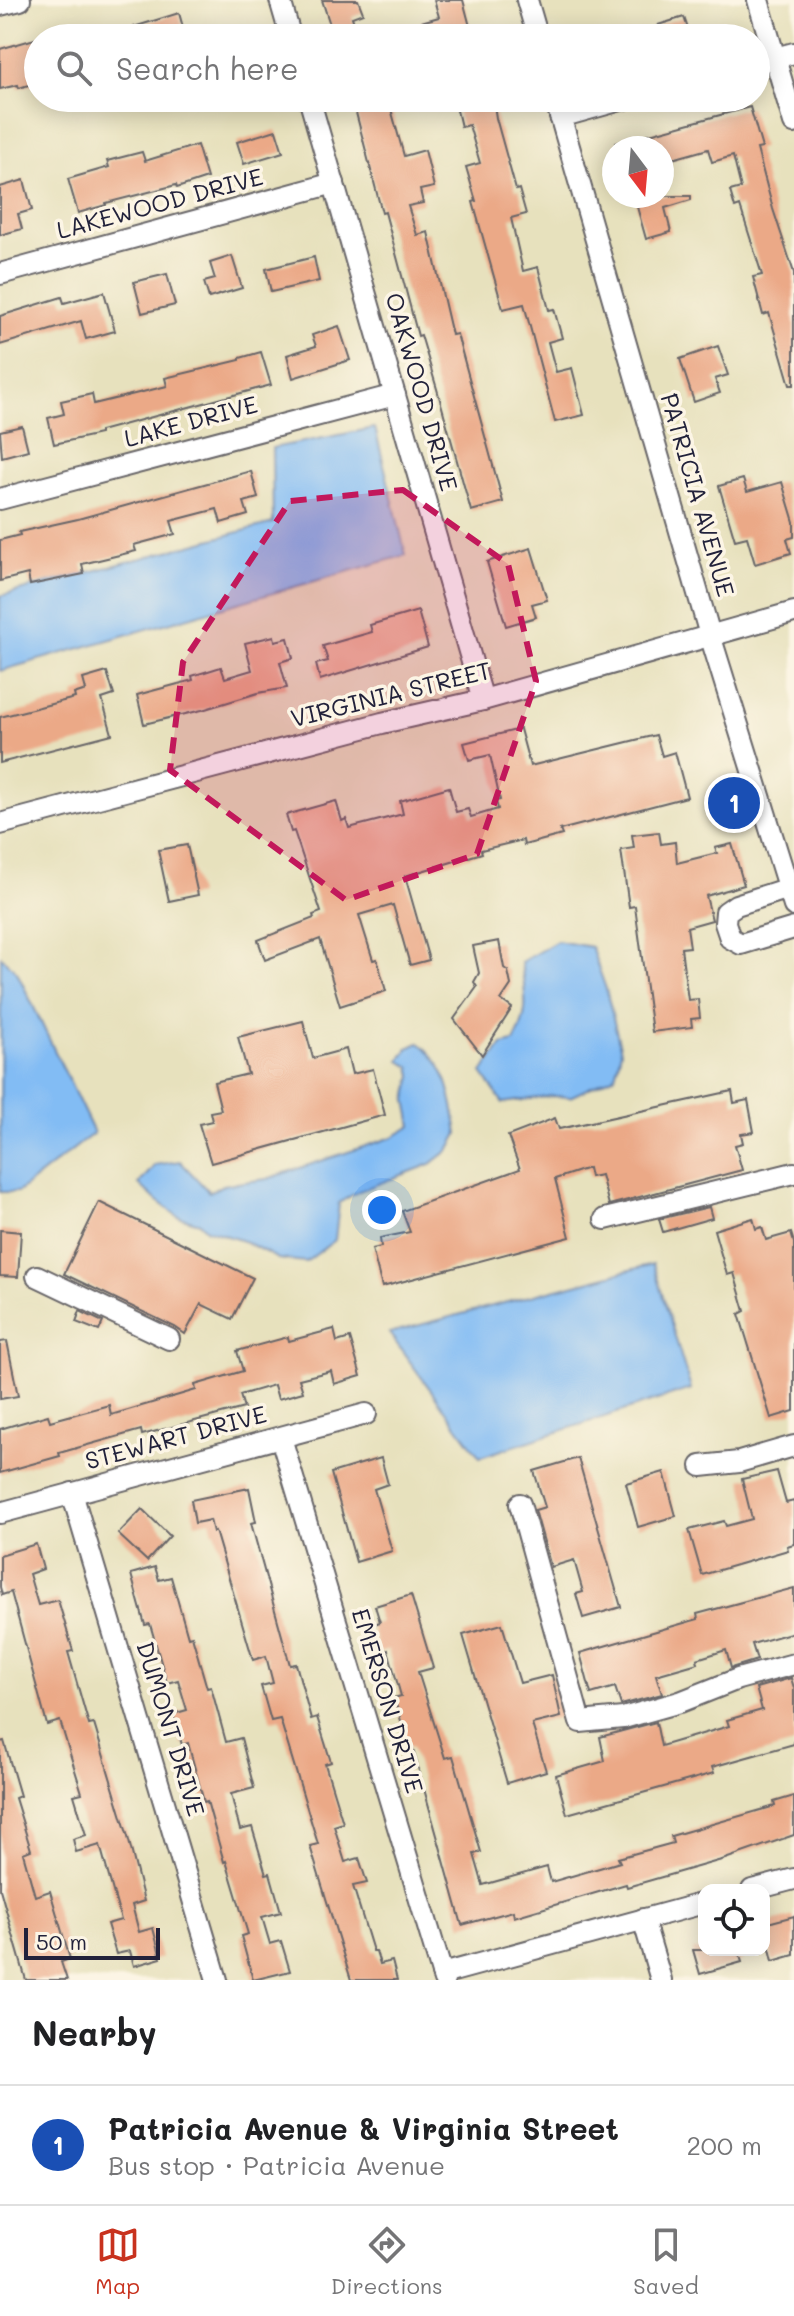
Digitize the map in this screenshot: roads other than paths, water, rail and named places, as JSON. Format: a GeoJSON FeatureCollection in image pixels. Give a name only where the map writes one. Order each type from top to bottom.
{"type":"FeatureCollection","features":[{"type":"Feature","properties":{"kind":"street"},"geometry":{"type":"LineString","coordinates":[[0,5],[20,0]]}},
{"type":"Feature","properties":{"kind":"street"},"geometry":{"type":"LineString","coordinates":[[280,0],[287,24]]}},
{"type":"Feature","properties":{"kind":"street"},"geometry":{"type":"LineString","coordinates":[[527,0],[534,24]]}},
{"type":"Feature","properties":{"kind":"street"},"geometry":{"type":"LineString","coordinates":[[758,0],[765,24]]}},
{"type":"Feature","properties":{"kind":"street"},"geometry":{"type":"LineString","coordinates":[[775,58],[794,123]]}},
{"type":"Feature","properties":{"kind":"street","name":"OAKWOOD DRIVE"},"geometry":{"type":"LineString","coordinates":[[313,112],[483,700]]}},
{"type":"Feature","properties":{"kind":"street","name":"PATRICIA AVENUE"},"geometry":{"type":"LineString","coordinates":[[559,112],[710,635],[784,836],[791,897]]}},
{"type":"Feature","properties":{"kind":"street","name":"LAKEWOOD DRIVE"},"geometry":{"type":"LineString","coordinates":[[0,274],[334,183]]}},
{"type":"Feature","properties":{"kind":"street","name":"LAKE DRIVE"},"geometry":{"type":"LineString","coordinates":[[0,499],[395,395]]}},
{"type":"Feature","properties":{"kind":"street","name":"VIRGINIA STREET"},"geometry":{"type":"LineString","coordinates":[[0,824],[382,723],[483,700],[794,612]]}},
{"type":"Feature","properties":{"kind":"street"},"geometry":{"type":"LineString","coordinates":[[791,897],[736,905],[726,912],[725,923],[730,938],[741,944],[794,928]]}},
{"type":"Feature","properties":{"kind":"street"},"geometry":{"type":"LineString","coordinates":[[605,1219],[794,1173]]}},
{"type":"Feature","properties":{"kind":"street"},"geometry":{"type":"LineString","coordinates":[[37,1276],[169,1339]]}},
{"type":"Feature","properties":{"kind":"street","name":"STEWART DRIVE"},"geometry":{"type":"LineString","coordinates":[[0,1513],[366,1414]]}},
{"type":"Feature","properties":{"kind":"street","name":"EMERSON DRIVE"},"geometry":{"type":"LineString","coordinates":[[281,1438],[443,1977]]}},
{"type":"Feature","properties":{"kind":"street"},"geometry":{"type":"LineString","coordinates":[[701,1466],[739,1462],[794,1446]]}},
{"type":"Feature","properties":{"kind":"street","name":"DUMONT DRIVE"},"geometry":{"type":"LineString","coordinates":[[72,1493],[217,1980]]}},
{"type":"Feature","properties":{"kind":"street"},"geometry":{"type":"LineString","coordinates":[[520,1504],[580,1722],[623,1718],[680,1702],[738,1679],[794,1664]]}},
{"type":"Feature","properties":{"kind":"street"},"geometry":{"type":"LineString","coordinates":[[770,1885],[794,1879]]}},
{"type":"Feature","properties":{"kind":"street"},"geometry":{"type":"LineString","coordinates":[[443,1977],[698,1905]]}},
{"type":"Feature","properties":{"kind":"street"},"geometry":{"type":"LineString","coordinates":[[643,1919],[661,1980]]}},
{"type":"Feature","properties":{"kind":"water"},"geometry":{"type":"Polygon","coordinates":[[[375,428],[406,555],[0,671],[0,596],[273,523],[272,448],[375,428]]]}},
{"type":"Feature","properties":{"kind":"water"},"geometry":{"type":"Polygon","coordinates":[[[557,941],[591,947],[606,989],[621,1051],[615,1076],[570,1097],[552,1096],[503,1103],[482,1073],[502,1045],[514,1042],[523,1021],[525,994],[521,962],[557,941]]]}},
{"type":"Feature","properties":{"kind":"water"},"geometry":{"type":"Polygon","coordinates":[[[1,956],[17,972],[94,1133],[18,1192],[0,1192],[1,956]]]}},
{"type":"Feature","properties":{"kind":"water"},"geometry":{"type":"Polygon","coordinates":[[[419,1043],[429,1051],[443,1072],[458,1134],[449,1150],[431,1164],[359,1191],[339,1203],[335,1240],[306,1262],[278,1259],[246,1242],[179,1217],[139,1184],[155,1165],[180,1161],[209,1192],[223,1185],[267,1179],[393,1137],[412,1126],[407,1100],[412,1075],[410,1067],[400,1061],[408,1048],[419,1043]]]}},
{"type":"Feature","properties":{"kind":"water"},"geometry":{"type":"Polygon","coordinates":[[[653,1264],[691,1389],[480,1457],[389,1333],[653,1264]]]}},
{"type":"Feature","properties":{"kind":"place","name":"Patricia Avenue & Virginia Street"},"geometry":{"type":"Point","coordinates":[734,803]}}]}
